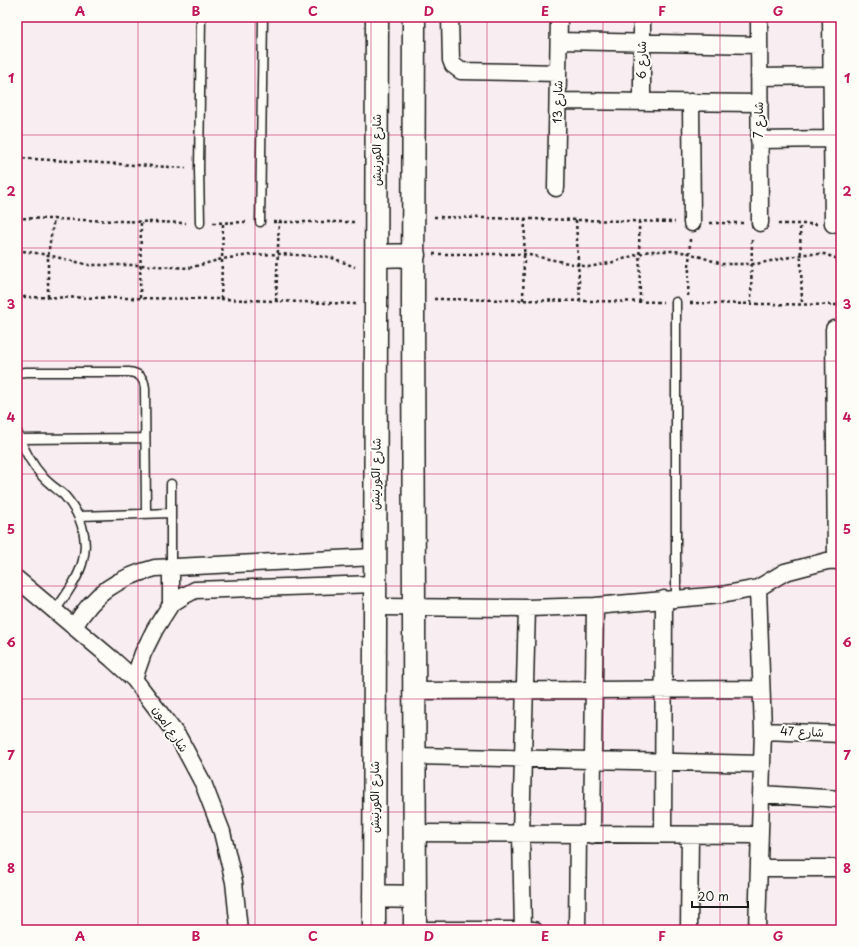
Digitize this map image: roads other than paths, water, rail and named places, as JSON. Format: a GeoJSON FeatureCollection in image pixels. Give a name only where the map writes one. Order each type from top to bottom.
{"type":"FeatureCollection","features":[{"type":"Feature","properties":{"kind":"main road","name":"شارع الكورنيش"},"geometry":{"type":"LineString","coordinates":[[374,930],[377,17]]}},
{"type":"Feature","properties":{"kind":"main road"},"geometry":{"type":"LineString","coordinates":[[414,17],[413,299],[415,930]]}},
{"type":"Feature","properties":{"kind":"main road"},"geometry":{"type":"LineString","coordinates":[[377,265],[414,255]]}},
{"type":"Feature","properties":{"kind":"main road"},"geometry":{"type":"LineString","coordinates":[[374,896],[415,897]]}},
{"type":"Feature","properties":{"kind":"street"},"geometry":{"type":"LineString","coordinates":[[450,17],[451,60],[453,65],[461,71],[558,73]]}},
{"type":"Feature","properties":{"kind":"street","name":"شارع 13"},"geometry":{"type":"LineString","coordinates":[[556,188],[559,17]]}},
{"type":"Feature","properties":{"kind":"street","name":"شارع 6"},"geometry":{"type":"LineString","coordinates":[[642,17],[642,102]]}},
{"type":"Feature","properties":{"kind":"street"},"geometry":{"type":"LineString","coordinates":[[759,17],[766,17]]}},
{"type":"Feature","properties":{"kind":"street","name":"شارع 7"},"geometry":{"type":"LineString","coordinates":[[756,223],[760,103],[759,17]]}},
{"type":"Feature","properties":{"kind":"street"},"geometry":{"type":"LineString","coordinates":[[831,17],[836,48],[831,76],[836,109],[832,139],[833,224]]}},
{"type":"Feature","properties":{"kind":"street"},"geometry":{"type":"LineString","coordinates":[[559,41],[759,45]]}},
{"type":"Feature","properties":{"kind":"street"},"geometry":{"type":"LineString","coordinates":[[759,77],[831,76]]}},
{"type":"Feature","properties":{"kind":"street"},"geometry":{"type":"LineString","coordinates":[[558,101],[760,103]]}},
{"type":"Feature","properties":{"kind":"street"},"geometry":{"type":"LineString","coordinates":[[691,102],[692,223]]}},
{"type":"Feature","properties":{"kind":"street"},"geometry":{"type":"LineString","coordinates":[[759,140],[832,139]]}},
{"type":"Feature","properties":{"kind":"street"},"geometry":{"type":"LineString","coordinates":[[376,607],[415,606],[527,608],[595,606],[721,595],[758,588],[785,572],[827,561],[839,560],[834,329]]}},
{"type":"Feature","properties":{"kind":"street"},"geometry":{"type":"LineString","coordinates":[[74,627],[88,605],[116,582],[136,573],[155,568],[375,557]]}},
{"type":"Feature","properties":{"kind":"street"},"geometry":{"type":"LineString","coordinates":[[171,568],[171,604]]}},
{"type":"Feature","properties":{"kind":"street","name":"شارع امون"},"geometry":{"type":"LineString","coordinates":[[17,579],[134,678],[179,738],[203,783],[222,832],[234,882],[239,930]]}},
{"type":"Feature","properties":{"kind":"street"},"geometry":{"type":"LineString","coordinates":[[134,678],[143,653],[155,629],[171,604],[195,590],[375,584]]}},
{"type":"Feature","properties":{"kind":"street"},"geometry":{"type":"LineString","coordinates":[[756,930],[763,731],[758,588]]}},
{"type":"Feature","properties":{"kind":"street"},"geometry":{"type":"LineString","coordinates":[[663,834],[664,690],[670,599]]}},
{"type":"Feature","properties":{"kind":"street"},"geometry":{"type":"LineString","coordinates":[[576,930],[593,760],[595,606]]}},
{"type":"Feature","properties":{"kind":"street"},"geometry":{"type":"LineString","coordinates":[[523,930],[521,834],[527,608]]}},
{"type":"Feature","properties":{"kind":"street"},"geometry":{"type":"LineString","coordinates":[[415,691],[762,689]]}},
{"type":"Feature","properties":{"kind":"street","name":"شارع 47"},"geometry":{"type":"LineString","coordinates":[[763,731],[841,734]]}},
{"type":"Feature","properties":{"kind":"street"},"geometry":{"type":"LineString","coordinates":[[415,756],[762,764]]}},
{"type":"Feature","properties":{"kind":"street"},"geometry":{"type":"LineString","coordinates":[[761,794],[841,799]]}},
{"type":"Feature","properties":{"kind":"street"},"geometry":{"type":"LineString","coordinates":[[415,833],[759,836]]}},
{"type":"Feature","properties":{"kind":"street"},"geometry":{"type":"LineString","coordinates":[[689,930],[690,835]]}},
{"type":"Feature","properties":{"kind":"street"},"geometry":{"type":"LineString","coordinates":[[759,868],[841,868]]}},
{"type":"Feature","properties":{"kind":"street"},"geometry":{"type":"LineString","coordinates":[[415,930],[534,930]]}},
{"type":"Feature","properties":{"kind":"lane"},"geometry":{"type":"LineString","coordinates":[[200,223],[199,168],[201,17]]}},
{"type":"Feature","properties":{"kind":"lane"},"geometry":{"type":"LineString","coordinates":[[260,222],[263,17]]}},
{"type":"Feature","properties":{"kind":"lane"},"geometry":{"type":"LineString","coordinates":[[670,599],[676,302]]}},
{"type":"Feature","properties":{"kind":"lane"},"geometry":{"type":"LineString","coordinates":[[17,373],[134,373],[139,376],[145,384],[146,514]]}},
{"type":"Feature","properties":{"kind":"lane"},"geometry":{"type":"LineString","coordinates":[[55,611],[74,581],[83,560],[85,538],[80,516],[64,495],[40,473],[32,463],[18,435],[145,438]]}},
{"type":"Feature","properties":{"kind":"lane"},"geometry":{"type":"LineString","coordinates":[[171,484],[171,568]]}},
{"type":"Feature","properties":{"kind":"lane"},"geometry":{"type":"LineString","coordinates":[[80,516],[171,513]]}}]}
